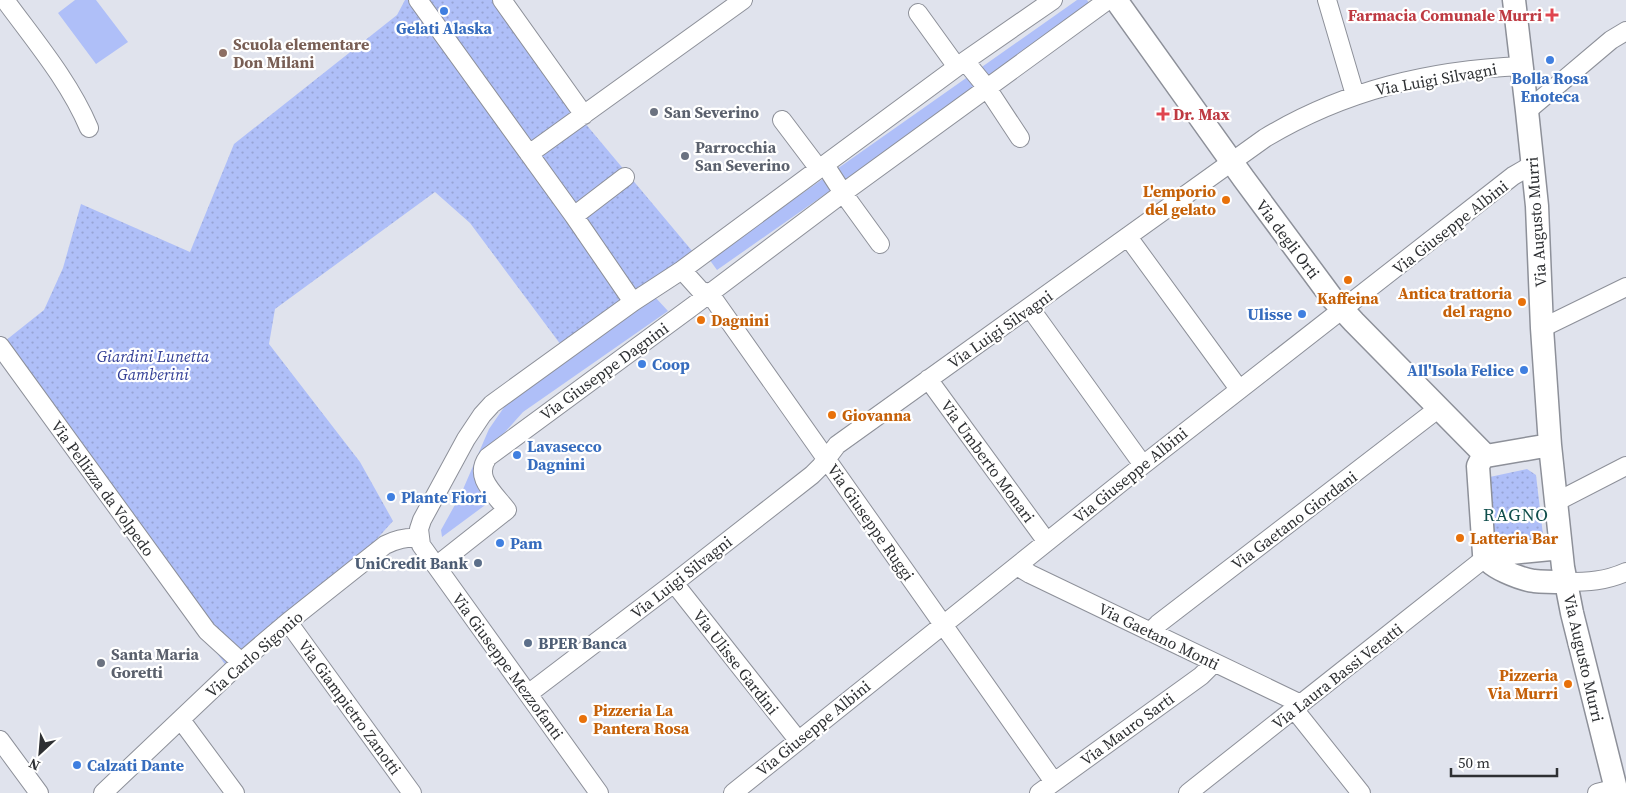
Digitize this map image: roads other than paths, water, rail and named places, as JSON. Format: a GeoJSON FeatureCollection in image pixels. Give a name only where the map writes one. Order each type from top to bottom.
{"type":"FeatureCollection","features":[{"type":"Feature","properties":{"kind":"main road","name":"Via degli Orti"},"geometry":{"type":"LineString","coordinates":[[1116,0],[1231,162],[1316,277],[1343,310],[1486,456]]}},
{"type":"Feature","properties":{"kind":"main road","name":"Via Augusto Murri"},"geometry":{"type":"LineString","coordinates":[[1514,0],[1527,110],[1540,256],[1542,328],[1550,445],[1561,548],[1566,582],[1610,793]]}},
{"type":"Feature","properties":{"kind":"main road"},"geometry":{"type":"LineString","coordinates":[[1550,445],[1486,456],[1481,460],[1478,466],[1485,558],[1492,555],[1561,548]]}},
{"type":"Feature","properties":{"kind":"main road","name":"Via Augusto Murri"},"geometry":{"type":"LineString","coordinates":[[1485,558],[1495,567],[1531,580],[1566,582]]}},
{"type":"Feature","properties":{"kind":"street"},"geometry":{"type":"LineString","coordinates":[[5,0],[68,87],[79,105],[89,128]]}},
{"type":"Feature","properties":{"kind":"street"},"geometry":{"type":"LineString","coordinates":[[418,0],[574,216],[633,302]]}},
{"type":"Feature","properties":{"kind":"street"},"geometry":{"type":"LineString","coordinates":[[502,0],[584,115]]}},
{"type":"Feature","properties":{"kind":"street"},"geometry":{"type":"LineString","coordinates":[[528,154],[743,0]]}},
{"type":"Feature","properties":{"kind":"street"},"geometry":{"type":"LineString","coordinates":[[419,538],[422,520],[431,502],[474,427],[492,404],[633,302],[682,270],[961,64],[1053,0]]}},
{"type":"Feature","properties":{"kind":"street","name":"Via Giuseppe Dagnini"},"geometry":{"type":"LineString","coordinates":[[436,566],[507,510],[482,477],[482,464],[488,457],[710,294],[843,193],[1108,0]]}},
{"type":"Feature","properties":{"kind":"street"},"geometry":{"type":"LineString","coordinates":[[1327,0],[1355,94]]}},
{"type":"Feature","properties":{"kind":"street"},"geometry":{"type":"LineString","coordinates":[[918,13],[961,64],[987,88],[1020,138]]}},
{"type":"Feature","properties":{"kind":"street"},"geometry":{"type":"LineString","coordinates":[[1527,110],[1611,40],[1626,31]]}},
{"type":"Feature","properties":{"kind":"street","name":"Via Luigi Silvagni"},"geometry":{"type":"LineString","coordinates":[[528,694],[812,475],[836,445],[1265,138],[1296,119],[1355,94],[1389,84],[1436,76],[1522,66]]}},
{"type":"Feature","properties":{"kind":"street"},"geometry":{"type":"LineString","coordinates":[[782,120],[843,193],[880,244]]}},
{"type":"Feature","properties":{"kind":"street","name":"Via Giuseppe Albini"},"geometry":{"type":"LineString","coordinates":[[733,793],[943,623],[1018,566],[1239,389],[1513,176],[1532,164]]}},
{"type":"Feature","properties":{"kind":"street"},"geometry":{"type":"LineString","coordinates":[[574,216],[625,177]]}},
{"type":"Feature","properties":{"kind":"street"},"geometry":{"type":"LineString","coordinates":[[1128,237],[1239,389]]}},
{"type":"Feature","properties":{"kind":"street","name":"Via Giuseppe Ruggi"},"geometry":{"type":"LineString","coordinates":[[682,270],[700,290],[710,294],[943,623],[1045,789]]}},
{"type":"Feature","properties":{"kind":"street"},"geometry":{"type":"LineString","coordinates":[[1542,328],[1626,288]]}},
{"type":"Feature","properties":{"kind":"street"},"geometry":{"type":"LineString","coordinates":[[1030,308],[1143,465]]}},
{"type":"Feature","properties":{"kind":"street","name":"Via Pellizza da Volpedo"},"geometry":{"type":"LineString","coordinates":[[1,350],[207,631],[241,662]]}},
{"type":"Feature","properties":{"kind":"street","name":"Via Umberto Monari"},"geometry":{"type":"LineString","coordinates":[[928,379],[1047,542]]}},
{"type":"Feature","properties":{"kind":"street","name":"Via Gaetano Giordani"},"geometry":{"type":"LineString","coordinates":[[1150,632],[1439,408]]}},
{"type":"Feature","properties":{"kind":"street"},"geometry":{"type":"LineString","coordinates":[[1556,502],[1626,466]]}},
{"type":"Feature","properties":{"kind":"street","name":"Via Carlo Sigonio"},"geometry":{"type":"LineString","coordinates":[[102,793],[241,662],[288,622],[385,545],[404,537],[419,538]]}},
{"type":"Feature","properties":{"kind":"street","name":"Via Giuseppe Mezzofanti"},"geometry":{"type":"LineString","coordinates":[[419,538],[421,545],[600,793]]}},
{"type":"Feature","properties":{"kind":"street","name":"Via Laura Bassi Veratti"},"geometry":{"type":"LineString","coordinates":[[1188,793],[1485,558]]}},
{"type":"Feature","properties":{"kind":"street","name":"Via Gaetano Monti"},"geometry":{"type":"LineString","coordinates":[[1018,566],[1030,574],[1214,662],[1298,707]]}},
{"type":"Feature","properties":{"kind":"street","name":"Via Augusto Murri"},"geometry":{"type":"LineString","coordinates":[[1566,582],[1594,582],[1626,572]]}},
{"type":"Feature","properties":{"kind":"street","name":"Via Ulisse Gardini"},"geometry":{"type":"LineString","coordinates":[[674,583],[798,740]]}},
{"type":"Feature","properties":{"kind":"street","name":"Via Giampietro Zanotti"},"geometry":{"type":"LineString","coordinates":[[288,622],[412,793]]}},
{"type":"Feature","properties":{"kind":"street","name":"Via Pellizza da Volpedo"},"geometry":{"type":"LineString","coordinates":[[207,631],[227,676]]}},
{"type":"Feature","properties":{"kind":"street","name":"Via Mauro Sarti"},"geometry":{"type":"LineString","coordinates":[[1045,789],[1201,676],[1214,662]]}},
{"type":"Feature","properties":{"kind":"street"},"geometry":{"type":"LineString","coordinates":[[1298,707],[1361,793]]}},
{"type":"Feature","properties":{"kind":"street"},"geometry":{"type":"LineString","coordinates":[[181,720],[235,793]]}},
{"type":"Feature","properties":{"kind":"street"},"geometry":{"type":"LineString","coordinates":[[0,740],[39,793]]}},
{"type":"Feature","properties":{"kind":"place","name":"Gelati Alaska"},"geometry":{"type":"Point","coordinates":[444,11]}},
{"type":"Feature","properties":{"kind":"place","name":"Farmacia Comunale Murri"},"geometry":{"type":"Point","coordinates":[1552,15]}},
{"type":"Feature","properties":{"kind":"place","name":"Scuola elementare Don Milani"},"geometry":{"type":"Point","coordinates":[223,53]}},
{"type":"Feature","properties":{"kind":"place","name":"Bolla Rosa Enoteca"},"geometry":{"type":"Point","coordinates":[1550,60]}},
{"type":"Feature","properties":{"kind":"place","name":"San Severino"},"geometry":{"type":"Point","coordinates":[654,112]}},
{"type":"Feature","properties":{"kind":"place","name":"Dr. Max"},"geometry":{"type":"Point","coordinates":[1163,114]}},
{"type":"Feature","properties":{"kind":"place","name":"Parrocchia San Severino"},"geometry":{"type":"Point","coordinates":[685,156]}},
{"type":"Feature","properties":{"kind":"place","name":"L'emporio del gelato"},"geometry":{"type":"Point","coordinates":[1226,200]}},
{"type":"Feature","properties":{"kind":"place","name":"Kaffeina"},"geometry":{"type":"Point","coordinates":[1348,280]}},
{"type":"Feature","properties":{"kind":"place","name":"Antica trattoria del ragno"},"geometry":{"type":"Point","coordinates":[1522,302]}},
{"type":"Feature","properties":{"kind":"place","name":"Ulisse"},"geometry":{"type":"Point","coordinates":[1302,314]}},
{"type":"Feature","properties":{"kind":"place","name":"Dagnini"},"geometry":{"type":"Point","coordinates":[701,320]}},
{"type":"Feature","properties":{"kind":"place","name":"Coop"},"geometry":{"type":"Point","coordinates":[642,364]}},
{"type":"Feature","properties":{"kind":"place","name":"All'Isola Felice"},"geometry":{"type":"Point","coordinates":[1524,370]}},
{"type":"Feature","properties":{"kind":"place","name":"Giovanna"},"geometry":{"type":"Point","coordinates":[832,415]}},
{"type":"Feature","properties":{"kind":"place","name":"Lavasecco Dagnini"},"geometry":{"type":"Point","coordinates":[517,455]}},
{"type":"Feature","properties":{"kind":"place","name":"Plante Fiori"},"geometry":{"type":"Point","coordinates":[391,497]}},
{"type":"Feature","properties":{"kind":"place","name":"Latteria Bar"},"geometry":{"type":"Point","coordinates":[1460,538]}},
{"type":"Feature","properties":{"kind":"place","name":"Pam"},"geometry":{"type":"Point","coordinates":[500,543]}},
{"type":"Feature","properties":{"kind":"place","name":"UniCredit Bank"},"geometry":{"type":"Point","coordinates":[478,563]}},
{"type":"Feature","properties":{"kind":"place","name":"BPER Banca"},"geometry":{"type":"Point","coordinates":[528,643]}},
{"type":"Feature","properties":{"kind":"place","name":"Santa Maria Goretti"},"geometry":{"type":"Point","coordinates":[101,663]}},
{"type":"Feature","properties":{"kind":"place","name":"Pizzeria Via Murri"},"geometry":{"type":"Point","coordinates":[1568,684]}},
{"type":"Feature","properties":{"kind":"place","name":"Pizzeria La Pantera Rosa"},"geometry":{"type":"Point","coordinates":[583,719]}},
{"type":"Feature","properties":{"kind":"place","name":"Calzati Dante"},"geometry":{"type":"Point","coordinates":[77,765]}},
{"type":"Feature","properties":{"kind":"district","name":"RAGNO"},"geometry":{"type":"Point","coordinates":[1516,515]}},
{"type":"Feature","properties":{"kind":"park label","name":"Giardini Lunetta Gamberini"},"geometry":{"type":"Point","coordinates":[153,365]}}]}
